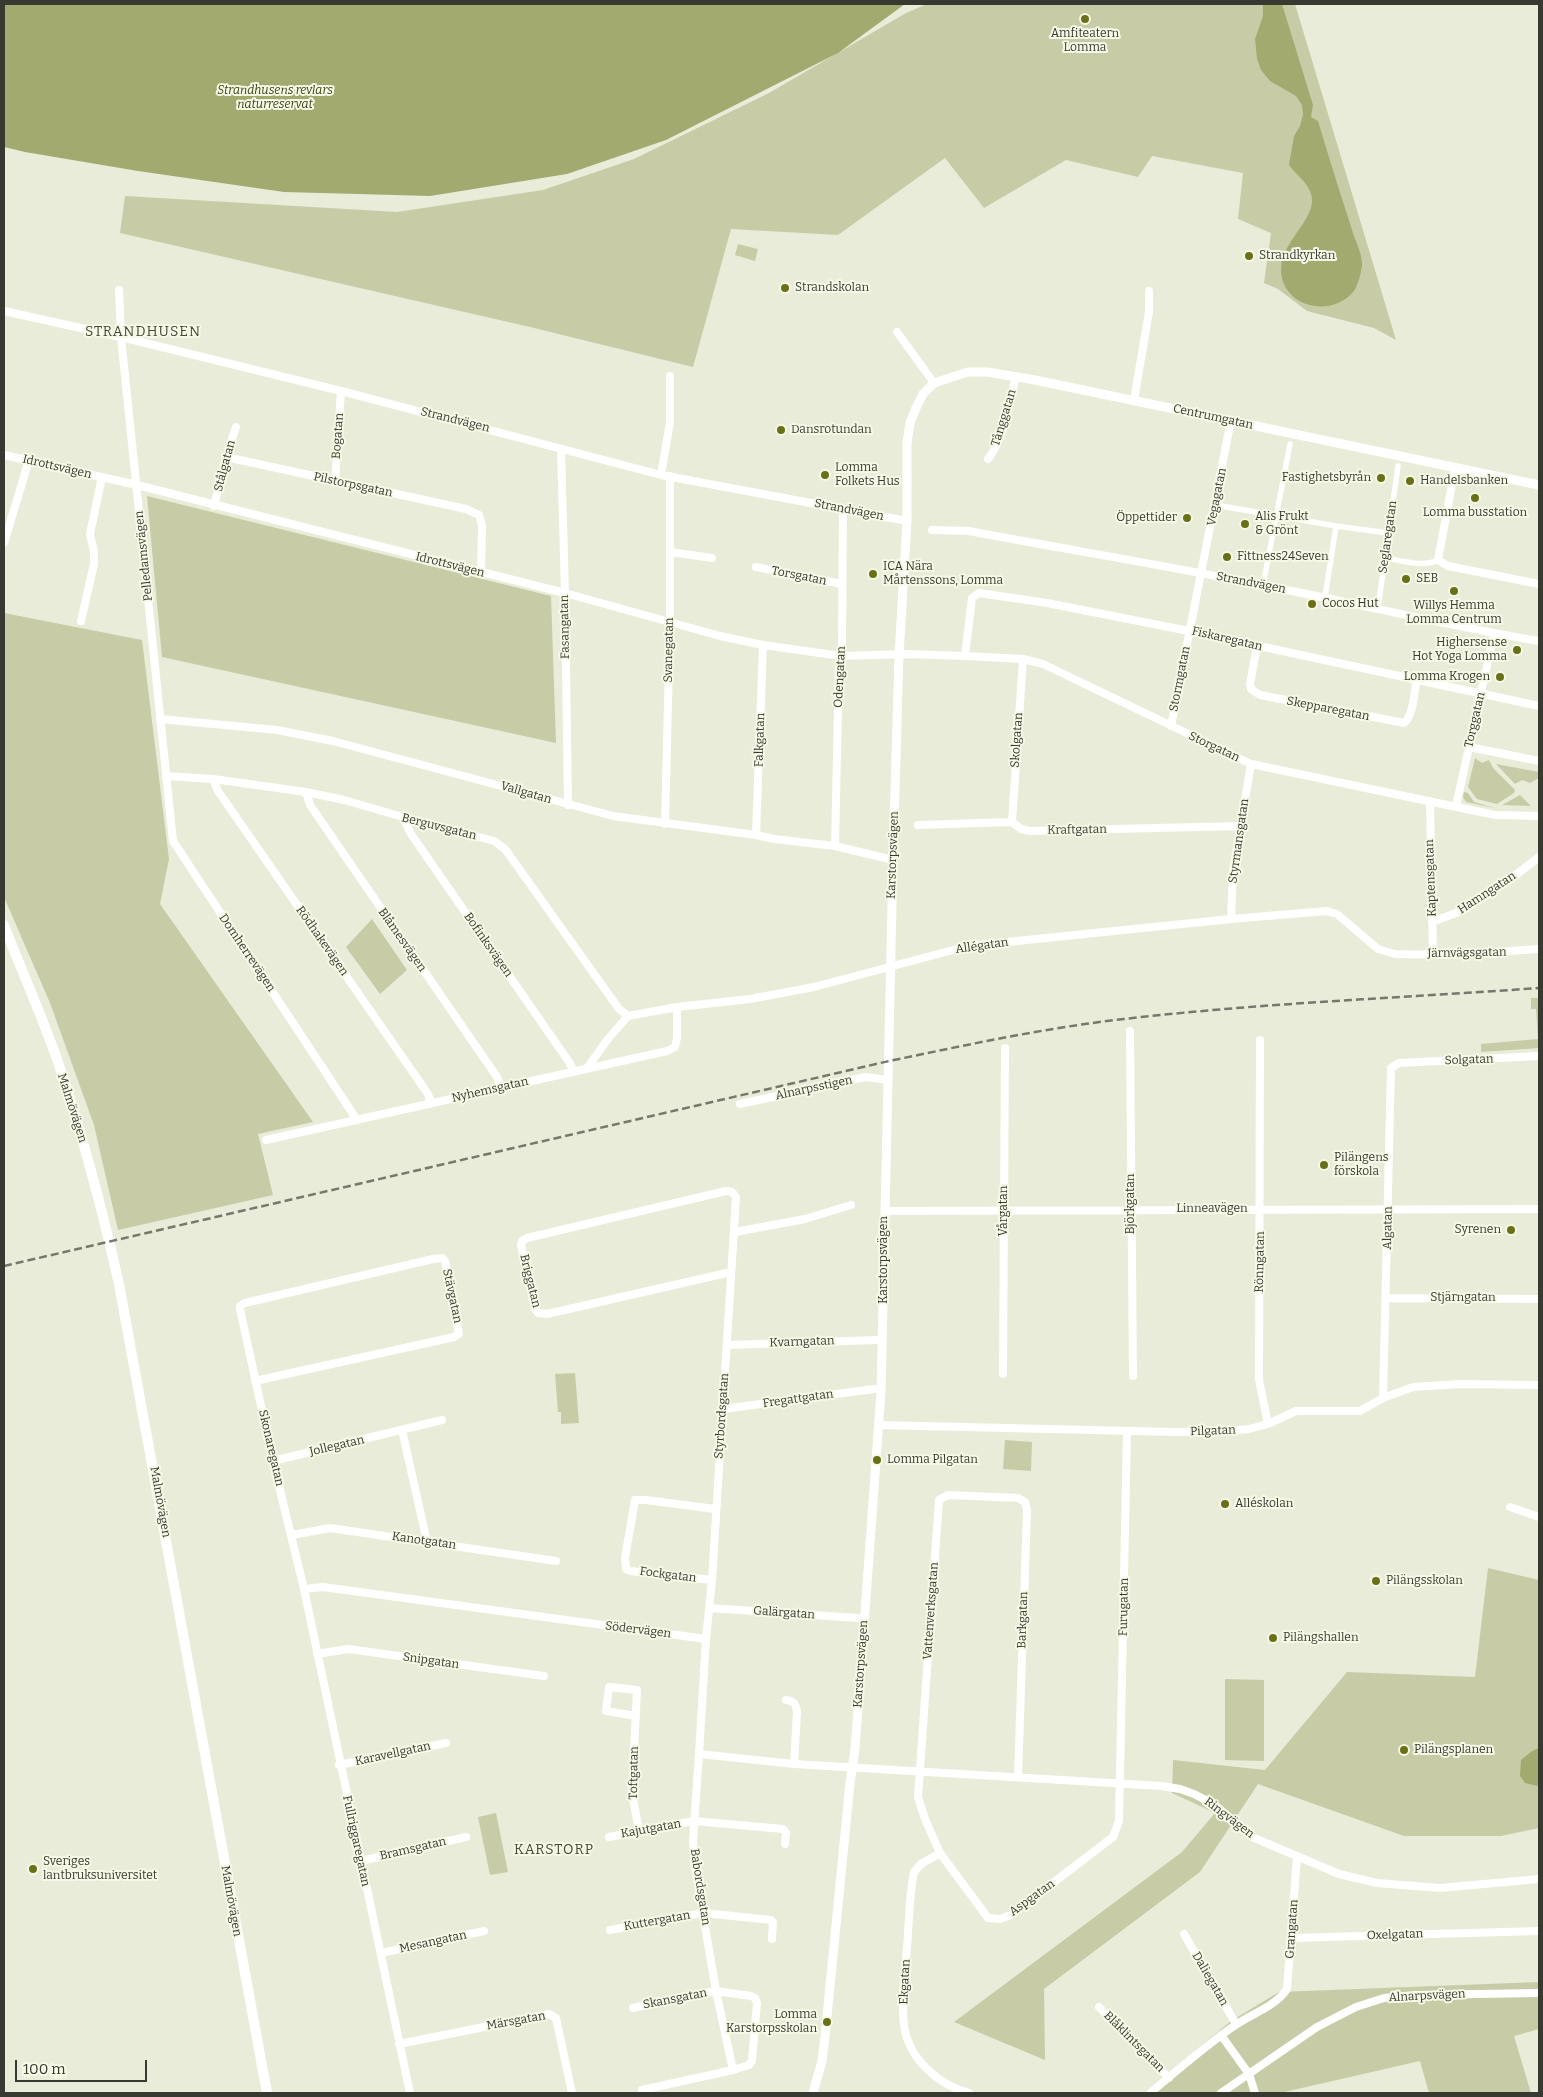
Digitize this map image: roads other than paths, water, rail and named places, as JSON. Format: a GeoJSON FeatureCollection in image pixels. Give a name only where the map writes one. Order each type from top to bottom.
{"type":"FeatureCollection","features":[{"type":"Feature","properties":{"kind":"main road","name":"Malmövägen"},"geometry":{"type":"LineString","coordinates":[[4,924],[56,1058],[77,1121],[120,1284],[267,2093]]}},
{"type":"Feature","properties":{"kind":"street","name":"Pelledamsvägen"},"geometry":{"type":"LineString","coordinates":[[119,290],[121,337],[166,776]]}},
{"type":"Feature","properties":{"kind":"street"},"geometry":{"type":"LineString","coordinates":[[1134,400],[1149,312],[1149,291]]}},
{"type":"Feature","properties":{"kind":"street","name":"Strandvägen"},"geometry":{"type":"LineString","coordinates":[[4,311],[121,337],[341,391],[661,474],[907,521]]}},
{"type":"Feature","properties":{"kind":"street"},"geometry":{"type":"LineString","coordinates":[[898,332],[934,383]]}},
{"type":"Feature","properties":{"kind":"street","name":"Centrumgatan"},"geometry":{"type":"LineString","coordinates":[[934,383],[968,372],[1016,376],[1539,484]]}},
{"type":"Feature","properties":{"kind":"street"},"geometry":{"type":"LineString","coordinates":[[661,474],[670,422],[670,376]]}},
{"type":"Feature","properties":{"kind":"street","name":"Tånggatan"},"geometry":{"type":"LineString","coordinates":[[988,459],[995,450],[1000,438],[1016,376]]}},
{"type":"Feature","properties":{"kind":"street","name":"Karstorpsvägen"},"geometry":{"type":"LineString","coordinates":[[813,2093],[822,2062],[825,2037],[852,1767],[879,1425],[884,1310],[890,966],[899,655],[907,521],[907,443],[910,423],[923,394],[934,383]]}},
{"type":"Feature","properties":{"kind":"street","name":"Bogatan"},"geometry":{"type":"LineString","coordinates":[[335,482],[341,391]]}},
{"type":"Feature","properties":{"kind":"street","name":"Vegagatan"},"geometry":{"type":"LineString","coordinates":[[1201,573],[1231,420]]}},
{"type":"Feature","properties":{"kind":"street","name":"Stålgatan"},"geometry":{"type":"LineString","coordinates":[[214,506],[226,457],[236,427]]}},
{"type":"Feature","properties":{"kind":"street"},"geometry":{"type":"LineString","coordinates":[[1263,585],[1290,444]]}},
{"type":"Feature","properties":{"kind":"street","name":"Fasangatan"},"geometry":{"type":"LineString","coordinates":[[561,449],[568,805]]}},
{"type":"Feature","properties":{"kind":"street","name":"Idrottsvägen"},"geometry":{"type":"LineString","coordinates":[[4,455],[137,485],[214,506],[565,593],[670,623],[763,645],[841,656],[899,655]]}},
{"type":"Feature","properties":{"kind":"street","name":"Pilstorpsgatan"},"geometry":{"type":"LineString","coordinates":[[226,457],[466,510],[479,515],[482,526],[481,573]]}},
{"type":"Feature","properties":{"kind":"street"},"geometry":{"type":"LineString","coordinates":[[4,543],[30,460]]}},
{"type":"Feature","properties":{"kind":"street","name":"Seglaregatan"},"geometry":{"type":"LineString","coordinates":[[1378,608],[1398,466]]}},
{"type":"Feature","properties":{"kind":"street"},"geometry":{"type":"LineString","coordinates":[[1438,560],[1455,468]]}},
{"type":"Feature","properties":{"kind":"street","name":"Svanegatan"},"geometry":{"type":"LineString","coordinates":[[665,824],[670,623],[670,476]]}},
{"type":"Feature","properties":{"kind":"street"},"geometry":{"type":"LineString","coordinates":[[81,621],[94,564],[94,552],[90,534],[102,477]]}},
{"type":"Feature","properties":{"kind":"street"},"geometry":{"type":"LineString","coordinates":[[1215,505],[1388,533]]}},
{"type":"Feature","properties":{"kind":"street","name":"Odengatan"},"geometry":{"type":"LineString","coordinates":[[835,846],[843,509]]}},
{"type":"Feature","properties":{"kind":"street"},"geometry":{"type":"LineString","coordinates":[[1325,597],[1336,526]]}},
{"type":"Feature","properties":{"kind":"street","name":"Strandvägen"},"geometry":{"type":"LineString","coordinates":[[932,530],[968,531],[1201,573],[1378,608],[1494,634],[1539,641]]}},
{"type":"Feature","properties":{"kind":"street"},"geometry":{"type":"LineString","coordinates":[[670,552],[712,558]]}},
{"type":"Feature","properties":{"kind":"street"},"geometry":{"type":"LineString","coordinates":[[1384,558],[1423,564],[1430,564],[1438,560]]}},
{"type":"Feature","properties":{"kind":"street"},"geometry":{"type":"LineString","coordinates":[[1438,560],[1448,566],[1539,584]]}},
{"type":"Feature","properties":{"kind":"street","name":"Torsgatan"},"geometry":{"type":"LineString","coordinates":[[756,568],[842,584]]}},
{"type":"Feature","properties":{"kind":"street","name":"Stormgatan"},"geometry":{"type":"LineString","coordinates":[[1171,726],[1201,573]]}},
{"type":"Feature","properties":{"kind":"street","name":"Fiskaregatan"},"geometry":{"type":"LineString","coordinates":[[965,656],[972,598],[979,594],[1047,603],[1189,631],[1416,678],[1539,706]]}},
{"type":"Feature","properties":{"kind":"street","name":"Torggatan"},"geometry":{"type":"LineString","coordinates":[[1456,806],[1494,634]]}},
{"type":"Feature","properties":{"kind":"street","name":"Falkgatan"},"geometry":{"type":"LineString","coordinates":[[756,835],[763,645]]}},
{"type":"Feature","properties":{"kind":"street","name":"Skepparegatan"},"geometry":{"type":"LineString","coordinates":[[1257,646],[1250,684],[1251,689],[1260,695],[1404,723],[1407,721],[1410,711],[1416,678]]}},
{"type":"Feature","properties":{"kind":"street","name":"Storgatan"},"geometry":{"type":"LineString","coordinates":[[899,655],[1023,659],[1043,664],[1251,764],[1494,815],[1539,816]]}},
{"type":"Feature","properties":{"kind":"street","name":"Skolgatan"},"geometry":{"type":"LineString","coordinates":[[1012,822],[1023,659]]}},
{"type":"Feature","properties":{"kind":"street","name":"Vallgatan"},"geometry":{"type":"LineString","coordinates":[[160,719],[277,730],[333,741],[613,816],[835,846],[893,860]]}},
{"type":"Feature","properties":{"kind":"street"},"geometry":{"type":"LineString","coordinates":[[1469,747],[1539,761]]}},
{"type":"Feature","properties":{"kind":"street","name":"Styrmansgatan"},"geometry":{"type":"LineString","coordinates":[[1231,919],[1233,871],[1251,764]]}},
{"type":"Feature","properties":{"kind":"street","name":"Berguvsgatan"},"geometry":{"type":"LineString","coordinates":[[166,776],[213,779],[306,792],[344,800],[403,818],[494,840],[505,849],[618,1009],[628,1016]]}},
{"type":"Feature","properties":{"kind":"street","name":"Domherrevägen"},"geometry":{"type":"LineString","coordinates":[[166,776],[173,841],[357,1120]]}},
{"type":"Feature","properties":{"kind":"street","name":"Rödhakevägen"},"geometry":{"type":"LineString","coordinates":[[213,779],[218,791],[428,1094],[431,1103]]}},
{"type":"Feature","properties":{"kind":"street","name":"Blåmesvägen"},"geometry":{"type":"LineString","coordinates":[[306,792],[310,805],[497,1077],[501,1088]]}},
{"type":"Feature","properties":{"kind":"street","name":"Kaptensgatan"},"geometry":{"type":"LineString","coordinates":[[1430,801],[1433,954]]}},
{"type":"Feature","properties":{"kind":"street","name":"Bofinksvägen"},"geometry":{"type":"LineString","coordinates":[[403,818],[411,834],[574,1071]]}},
{"type":"Feature","properties":{"kind":"street","name":"Kraftgatan"},"geometry":{"type":"LineString","coordinates":[[918,825],[1012,822],[1021,829],[1030,831],[1240,826]]}},
{"type":"Feature","properties":{"kind":"street","name":"Hamngatan"},"geometry":{"type":"LineString","coordinates":[[1432,922],[1464,910],[1508,881],[1539,857]]}},
{"type":"Feature","properties":{"kind":"street","name":"Allégatan"},"geometry":{"type":"LineString","coordinates":[[628,1016],[814,987],[968,946],[1327,911],[1337,914],[1378,949],[1395,954]]}},
{"type":"Feature","properties":{"kind":"street","name":"Järnvägsgatan"},"geometry":{"type":"LineString","coordinates":[[1395,954],[1452,955],[1539,949]]}},
{"type":"Feature","properties":{"kind":"street","name":"Nyhemsgatan"},"geometry":{"type":"LineString","coordinates":[[266,1140],[667,1051],[675,1047],[677,1038],[677,1007]]}},
{"type":"Feature","properties":{"kind":"street"},"geometry":{"type":"LineString","coordinates":[[587,1068],[628,1016]]}},
{"type":"Feature","properties":{"kind":"street","name":"Björkgatan"},"geometry":{"type":"LineString","coordinates":[[1130,1031],[1133,1376]]}},
{"type":"Feature","properties":{"kind":"street","name":"Rönngatan"},"geometry":{"type":"LineString","coordinates":[[1260,1040],[1259,1380],[1268,1424]]}},
{"type":"Feature","properties":{"kind":"street","name":"Vårgatan"},"geometry":{"type":"LineString","coordinates":[[1003,1374],[1005,1048]]}},
{"type":"Feature","properties":{"kind":"street","name":"Solgatan"},"geometry":{"type":"LineString","coordinates":[[1399,1063],[1539,1056]]}},
{"type":"Feature","properties":{"kind":"street","name":"Algatan"},"geometry":{"type":"LineString","coordinates":[[1383,1398],[1388,1130],[1391,1068],[1399,1063]]}},
{"type":"Feature","properties":{"kind":"street","name":"Alnarpsstigen"},"geometry":{"type":"LineString","coordinates":[[740,1104],[864,1077],[888,1080]]}},
{"type":"Feature","properties":{"kind":"street","name":"Briggatan"},"geometry":{"type":"LineString","coordinates":[[731,1272],[547,1314],[538,1313],[535,1309],[521,1245],[522,1240],[536,1236],[726,1191],[735,1194]]}},
{"type":"Feature","properties":{"kind":"street","name":"Styrbordsgatan"},"geometry":{"type":"LineString","coordinates":[[706,1639],[710,1608],[715,1509],[728,1345],[731,1272],[737,1201],[735,1194]]}},
{"type":"Feature","properties":{"kind":"street"},"geometry":{"type":"LineString","coordinates":[[734,1232],[805,1219],[851,1205]]}},
{"type":"Feature","properties":{"kind":"street","name":"Linneavägen"},"geometry":{"type":"LineString","coordinates":[[885,1211],[1539,1209]]}},
{"type":"Feature","properties":{"kind":"street","name":"Stävgatan"},"geometry":{"type":"LineString","coordinates":[[240,1306],[442,1258],[445,1261],[459,1328],[459,1334],[454,1337],[255,1381]]}},
{"type":"Feature","properties":{"kind":"street","name":"Stjärngatan"},"geometry":{"type":"LineString","coordinates":[[1386,1298],[1539,1299]]}},
{"type":"Feature","properties":{"kind":"street","name":"Skonaregatan"},"geometry":{"type":"LineString","coordinates":[[240,1306],[273,1461],[304,1589]]}},
{"type":"Feature","properties":{"kind":"street","name":"Kvarngatan"},"geometry":{"type":"LineString","coordinates":[[728,1345],[876,1340]]}},
{"type":"Feature","properties":{"kind":"street","name":"Pilgatan"},"geometry":{"type":"LineString","coordinates":[[879,1425],[1127,1431],[1230,1431],[1268,1424],[1296,1411],[1360,1410],[1383,1398],[1413,1387],[1460,1384],[1539,1385]]}},
{"type":"Feature","properties":{"kind":"street","name":"Fregattgatan"},"geometry":{"type":"LineString","coordinates":[[723,1409],[874,1389]]}},
{"type":"Feature","properties":{"kind":"street","name":"Jollegatan"},"geometry":{"type":"LineString","coordinates":[[273,1461],[442,1420]]}},
{"type":"Feature","properties":{"kind":"street"},"geometry":{"type":"LineString","coordinates":[[402,1430],[427,1542]]}},
{"type":"Feature","properties":{"kind":"street","name":"Furugatan"},"geometry":{"type":"LineString","coordinates":[[1120,1782],[1127,1431]]}},
{"type":"Feature","properties":{"kind":"street","name":"Vattenverksgatan"},"geometry":{"type":"LineString","coordinates":[[920,1771],[937,1508],[939,1500],[948,1495],[987,1497]]}},
{"type":"Feature","properties":{"kind":"street","name":"Barkgatan"},"geometry":{"type":"LineString","coordinates":[[987,1497],[1018,1498],[1025,1502],[1027,1510],[1018,1777]]}},
{"type":"Feature","properties":{"kind":"street","name":"Fockgatan"},"geometry":{"type":"LineString","coordinates":[[712,1580],[630,1570],[626,1568],[625,1558],[635,1500],[715,1509]]}},
{"type":"Feature","properties":{"kind":"street"},"geometry":{"type":"LineString","coordinates":[[1510,1507],[1539,1517]]}},
{"type":"Feature","properties":{"kind":"street","name":"Kanotgatan"},"geometry":{"type":"LineString","coordinates":[[292,1535],[330,1528],[556,1561]]}},
{"type":"Feature","properties":{"kind":"street","name":"Södervägen"},"geometry":{"type":"LineString","coordinates":[[304,1589],[324,1588],[706,1639]]}},
{"type":"Feature","properties":{"kind":"street","name":"Fullriggaregatan"},"geometry":{"type":"LineString","coordinates":[[304,1589],[410,2093]]}},
{"type":"Feature","properties":{"kind":"street","name":"Galärgatan"},"geometry":{"type":"LineString","coordinates":[[710,1608],[858,1618]]}},
{"type":"Feature","properties":{"kind":"street"},"geometry":{"type":"LineString","coordinates":[[706,1639],[699,1754],[794,1764],[852,1767]]}},
{"type":"Feature","properties":{"kind":"street","name":"Snipgatan"},"geometry":{"type":"LineString","coordinates":[[317,1654],[348,1649],[544,1676]]}},
{"type":"Feature","properties":{"kind":"street","name":"Toftgatan"},"geometry":{"type":"LineString","coordinates":[[636,1716],[606,1711],[609,1687],[637,1690],[636,1716],[632,1793],[639,1831]]}},
{"type":"Feature","properties":{"kind":"street"},"geometry":{"type":"LineString","coordinates":[[786,1700],[792,1701],[796,1705],[798,1712],[794,1764]]}},
{"type":"Feature","properties":{"kind":"street","name":"Karavellgatan"},"geometry":{"type":"LineString","coordinates":[[340,1765],[446,1743]]}},
{"type":"Feature","properties":{"kind":"street","name":"Babordsgatan"},"geometry":{"type":"LineString","coordinates":[[699,1754],[692,1841],[694,1860],[716,1991],[733,2070]]}},
{"type":"Feature","properties":{"kind":"street","name":"Ringvägen"},"geometry":{"type":"LineString","coordinates":[[852,1767],[1162,1786],[1194,1794],[1215,1805],[1252,1837],[1339,1874],[1377,1883],[1440,1888],[1539,1879]]}},
{"type":"Feature","properties":{"kind":"street","name":"Aspgatan"},"geometry":{"type":"LineString","coordinates":[[920,1771],[918,1797],[925,1819],[940,1853],[988,1918],[1012,1915],[1113,1838],[1120,1821],[1120,1782]]}},
{"type":"Feature","properties":{"kind":"street","name":"Kajutgatan"},"geometry":{"type":"LineString","coordinates":[[609,1837],[694,1822],[784,1830],[786,1833],[785,1844]]}},
{"type":"Feature","properties":{"kind":"street","name":"Bramsgatan"},"geometry":{"type":"LineString","coordinates":[[361,1861],[466,1837]]}},
{"type":"Feature","properties":{"kind":"street","name":"Ekgatan"},"geometry":{"type":"LineString","coordinates":[[940,1853],[922,1864],[914,1872],[904,1979],[904,2025],[907,2039],[919,2060],[929,2071],[942,2082],[969,2093]]}},
{"type":"Feature","properties":{"kind":"street","name":"Grangatan"},"geometry":{"type":"LineString","coordinates":[[1236,2024],[1281,1999],[1287,1990],[1297,1857]]}},
{"type":"Feature","properties":{"kind":"street","name":"Kuttergatan"},"geometry":{"type":"LineString","coordinates":[[610,1930],[704,1913],[771,1920],[773,1922],[772,1939]]}},
{"type":"Feature","properties":{"kind":"street","name":"Mesangatan"},"geometry":{"type":"LineString","coordinates":[[381,1953],[484,1931]]}},
{"type":"Feature","properties":{"kind":"street","name":"Oxelgatan"},"geometry":{"type":"LineString","coordinates":[[1292,1938],[1539,1931]]}},
{"type":"Feature","properties":{"kind":"street","name":"Daliegatan"},"geometry":{"type":"LineString","coordinates":[[1184,1934],[1236,2024]]}},
{"type":"Feature","properties":{"kind":"street"},"geometry":{"type":"LineString","coordinates":[[642,2090],[750,2065],[757,2003],[755,1998],[716,1991]]}},
{"type":"Feature","properties":{"kind":"street","name":"Skansgatan"},"geometry":{"type":"LineString","coordinates":[[633,2008],[716,1991]]}},
{"type":"Feature","properties":{"kind":"street","name":"Alnarpsvägen"},"geometry":{"type":"LineString","coordinates":[[1221,2093],[1317,2027],[1356,2007],[1384,1998],[1416,1995],[1539,1992]]}},
{"type":"Feature","properties":{"kind":"street","name":"Blåklintsgatan"},"geometry":{"type":"LineString","coordinates":[[1099,2007],[1168,2078]]}},
{"type":"Feature","properties":{"kind":"street","name":"Märsgatan"},"geometry":{"type":"LineString","coordinates":[[399,2044],[549,2014],[556,2018],[572,2093]]}},
{"type":"Feature","properties":{"kind":"street"},"geometry":{"type":"LineString","coordinates":[[1150,2093],[1236,2024]]}},
{"type":"Feature","properties":{"kind":"street"},"geometry":{"type":"LineString","coordinates":[[1221,2035],[1249,2074],[1255,2093]]}},
{"type":"Feature","properties":{"kind":"railway"},"geometry":{"type":"LineString","coordinates":[[4,1266],[889,1061],[1035,1032],[1176,1013],[1539,988]]}},
{"type":"Feature","properties":{"kind":"place","name":"Amfiteatern Lomma"},"geometry":{"type":"Point","coordinates":[1085,19]}},
{"type":"Feature","properties":{"kind":"place","name":"Strandkyrkan"},"geometry":{"type":"Point","coordinates":[1249,256]}},
{"type":"Feature","properties":{"kind":"place","name":"Strandskolan"},"geometry":{"type":"Point","coordinates":[785,288]}},
{"type":"Feature","properties":{"kind":"place","name":"Dansrotundan"},"geometry":{"type":"Point","coordinates":[781,430]}},
{"type":"Feature","properties":{"kind":"place","name":"Lomma Folkets Hus"},"geometry":{"type":"Point","coordinates":[825,475]}},
{"type":"Feature","properties":{"kind":"place","name":"Fastighetsbyrån"},"geometry":{"type":"Point","coordinates":[1381,478]}},
{"type":"Feature","properties":{"kind":"place","name":"Handelsbanken"},"geometry":{"type":"Point","coordinates":[1410,481]}},
{"type":"Feature","properties":{"kind":"place","name":"Lomma busstation"},"geometry":{"type":"Point","coordinates":[1475,498]}},
{"type":"Feature","properties":{"kind":"place","name":"Öppettider"},"geometry":{"type":"Point","coordinates":[1187,518]}},
{"type":"Feature","properties":{"kind":"place","name":"Alis Frukt & Grönt"},"geometry":{"type":"Point","coordinates":[1245,524]}},
{"type":"Feature","properties":{"kind":"place","name":"Fittness24Seven"},"geometry":{"type":"Point","coordinates":[1227,557]}},
{"type":"Feature","properties":{"kind":"place","name":"ICA Nära Mårtenssons, Lomma"},"geometry":{"type":"Point","coordinates":[873,574]}},
{"type":"Feature","properties":{"kind":"place","name":"SEB"},"geometry":{"type":"Point","coordinates":[1406,579]}},
{"type":"Feature","properties":{"kind":"place","name":"Willys Hemma Lomma Centrum"},"geometry":{"type":"Point","coordinates":[1454,591]}},
{"type":"Feature","properties":{"kind":"place","name":"Cocos Hut"},"geometry":{"type":"Point","coordinates":[1312,604]}},
{"type":"Feature","properties":{"kind":"place","name":"Highersense Hot Yoga Lomma"},"geometry":{"type":"Point","coordinates":[1517,650]}},
{"type":"Feature","properties":{"kind":"place","name":"Lomma Krogen"},"geometry":{"type":"Point","coordinates":[1500,677]}},
{"type":"Feature","properties":{"kind":"place","name":"Pilängens förskola"},"geometry":{"type":"Point","coordinates":[1324,1165]}},
{"type":"Feature","properties":{"kind":"place","name":"Syrenen"},"geometry":{"type":"Point","coordinates":[1511,1230]}},
{"type":"Feature","properties":{"kind":"place","name":"Lomma Pilgatan"},"geometry":{"type":"Point","coordinates":[877,1460]}},
{"type":"Feature","properties":{"kind":"place","name":"Alléskolan"},"geometry":{"type":"Point","coordinates":[1225,1504]}},
{"type":"Feature","properties":{"kind":"place","name":"Pilängsskolan"},"geometry":{"type":"Point","coordinates":[1376,1581]}},
{"type":"Feature","properties":{"kind":"place","name":"Pilängshallen"},"geometry":{"type":"Point","coordinates":[1273,1638]}},
{"type":"Feature","properties":{"kind":"place","name":"Pilängsplanen"},"geometry":{"type":"Point","coordinates":[1404,1750]}},
{"type":"Feature","properties":{"kind":"place","name":"Sveriges lantbruksuniversitet"},"geometry":{"type":"Point","coordinates":[33,1869]}},
{"type":"Feature","properties":{"kind":"place","name":"Lomma Karstorpsskolan"},"geometry":{"type":"Point","coordinates":[827,2022]}},
{"type":"Feature","properties":{"kind":"district","name":"STRANDHUSEN"},"geometry":{"type":"Point","coordinates":[143,332]}},
{"type":"Feature","properties":{"kind":"district","name":"KARSTORP"},"geometry":{"type":"Point","coordinates":[554,1850]}},
{"type":"Feature","properties":{"kind":"park label","name":"Strandhusens revlars naturreservat"},"geometry":{"type":"Point","coordinates":[275,98]}}]}
